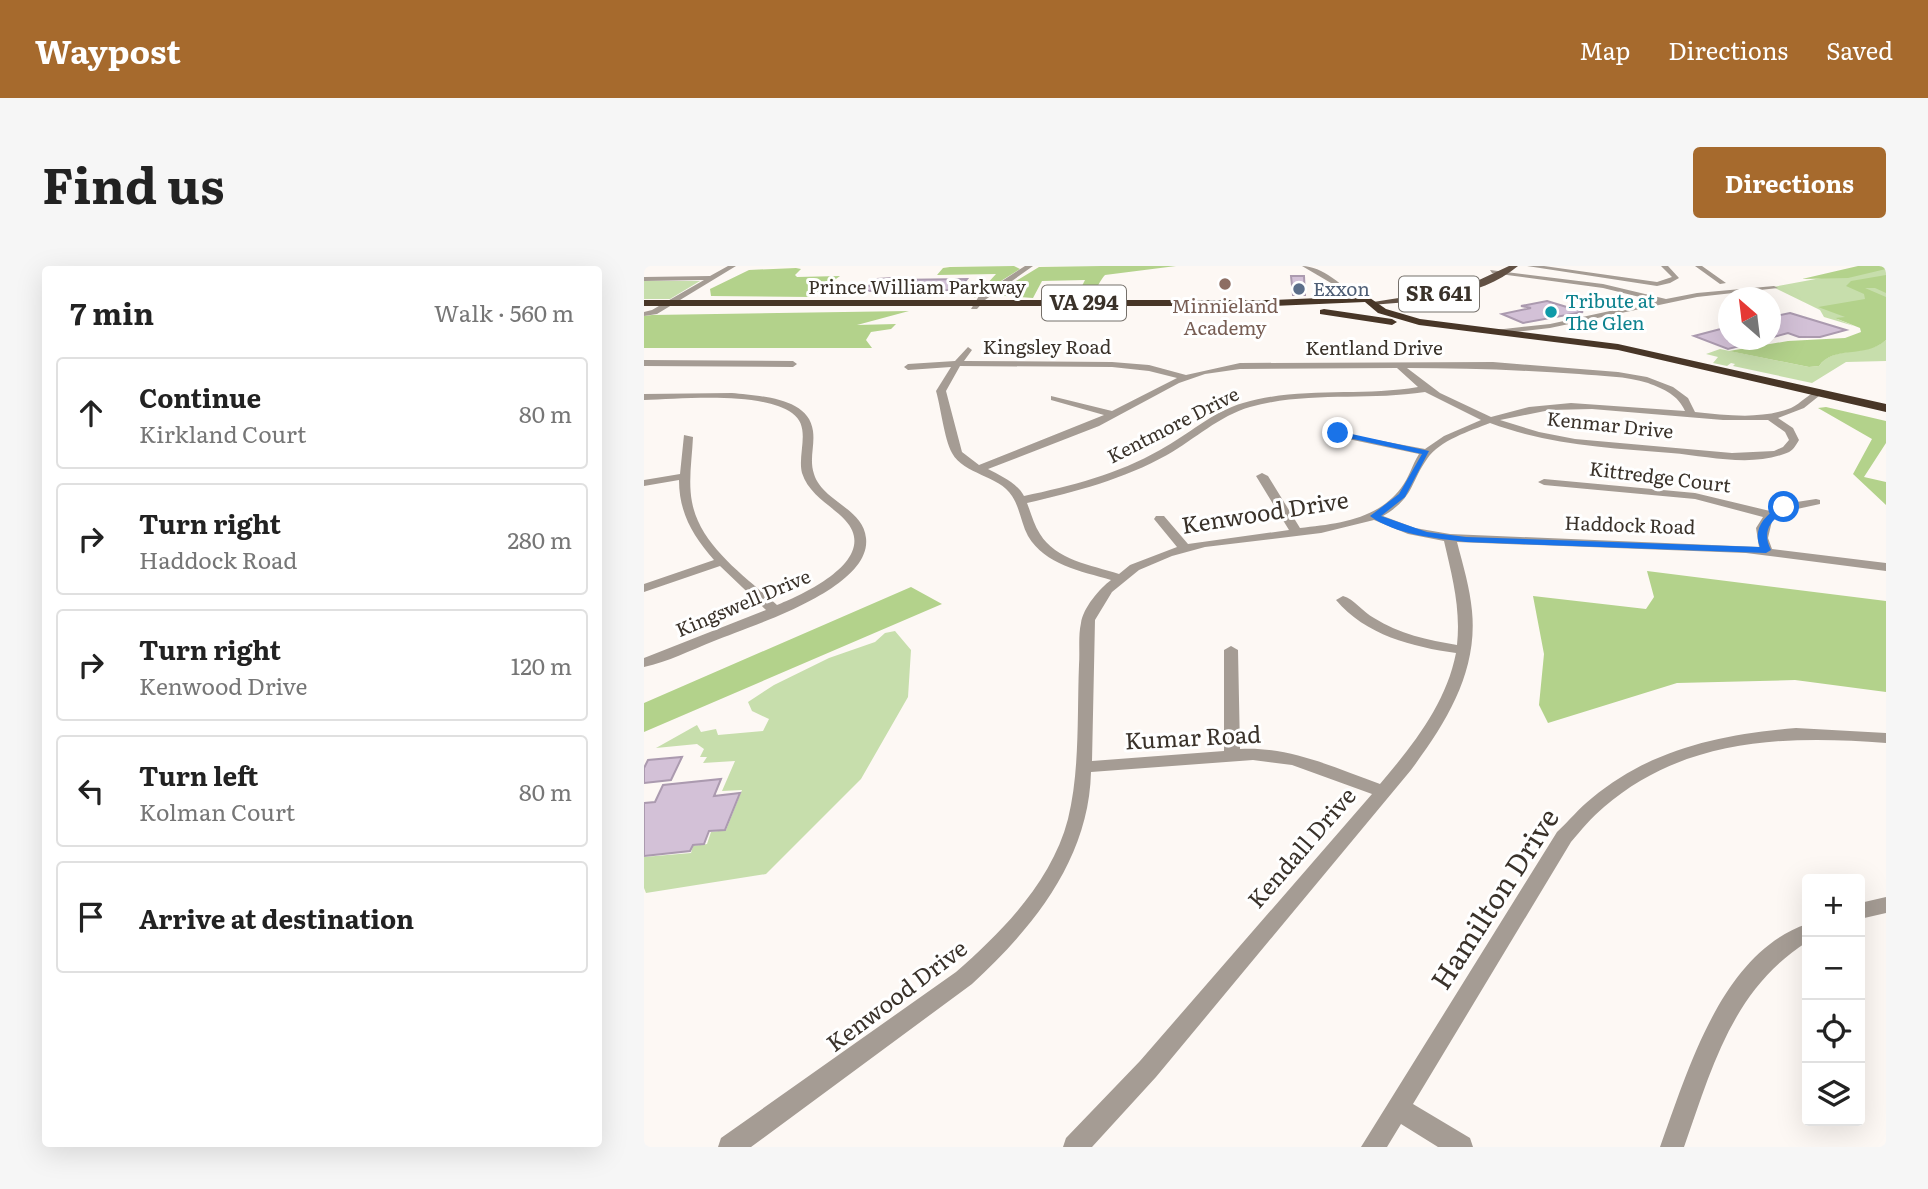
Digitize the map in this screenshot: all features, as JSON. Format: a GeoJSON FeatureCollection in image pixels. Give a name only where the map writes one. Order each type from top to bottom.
{"type":"FeatureCollection","features":[{"type":"Feature","properties":{"kind":"highway","name":"Prince William Parkway"},"geometry":{"type":"LineString","coordinates":[[976,305],[1231,307],[1363,302],[1378,315],[1423,327],[1607,350],[1886,408]]}},
{"type":"Feature","properties":{"kind":"highway","name":"Prince William Parkway"},"geometry":{"type":"LineString","coordinates":[[644,305],[1363,302],[1413,321],[1498,332],[1550,331],[1649,352],[1886,414]]}},
{"type":"Feature","properties":{"kind":"highway","name":"VA 294"},"geometry":{"type":"LineString","coordinates":[[1231,307],[1323,312],[1423,327]]}},
{"type":"Feature","properties":{"kind":"main road","name":"SR 641"},"geometry":{"type":"LineString","coordinates":[[1363,302],[1456,290],[1514,266]]}},
{"type":"Feature","properties":{"kind":"main road","name":"SR 641"},"geometry":{"type":"LineString","coordinates":[[1363,302],[1441,288],[1502,270]]}},
{"type":"Feature","properties":{"kind":"street"},"geometry":{"type":"LineString","coordinates":[[644,314],[733,266]]}},
{"type":"Feature","properties":{"kind":"street"},"geometry":{"type":"LineString","coordinates":[[976,305],[1030,266]]}},
{"type":"Feature","properties":{"kind":"street"},"geometry":{"type":"LineString","coordinates":[[1306,266],[1363,302]]}},
{"type":"Feature","properties":{"kind":"street"},"geometry":{"type":"LineString","coordinates":[[1323,266],[1363,302]]}},
{"type":"Feature","properties":{"kind":"street"},"geometry":{"type":"LineString","coordinates":[[1530,266],[1664,283],[1673,281],[1676,276],[1664,266]]}},
{"type":"Feature","properties":{"kind":"street"},"geometry":{"type":"LineString","coordinates":[[1603,286],[1613,275],[1616,266]]}},
{"type":"Feature","properties":{"kind":"street"},"geometry":{"type":"LineString","coordinates":[[1698,266],[1722,283]]}},
{"type":"Feature","properties":{"kind":"street"},"geometry":{"type":"LineString","coordinates":[[1502,270],[1603,286],[1666,301]]}},
{"type":"Feature","properties":{"kind":"street"},"geometry":{"type":"LineString","coordinates":[[644,279],[711,278]]}},
{"type":"Feature","properties":{"kind":"street"},"geometry":{"type":"LineString","coordinates":[[1550,331],[1666,301],[1718,293]]}},
{"type":"Feature","properties":{"kind":"street"},"geometry":{"type":"LineString","coordinates":[[968,350],[946,379],[942,394],[953,446],[963,459],[1010,486],[1023,500],[1034,535],[1048,551],[1067,562],[1119,578]]}},
{"type":"Feature","properties":{"kind":"street"},"geometry":{"type":"LineString","coordinates":[[644,363],[793,364]]}},
{"type":"Feature","properties":{"kind":"street"},"geometry":{"type":"LineString","coordinates":[[644,371],[655,363]]}},
{"type":"Feature","properties":{"kind":"street","name":"Kingsley Road"},"geometry":{"type":"LineString","coordinates":[[908,367],[958,364],[1128,365],[1159,369],[1184,377]]}},
{"type":"Feature","properties":{"kind":"street","name":"Kentland Drive"},"geometry":{"type":"LineString","coordinates":[[978,469],[1114,415],[1184,377],[1253,365],[1509,366],[1637,378],[1677,393],[1685,400],[1692,415]]}},
{"type":"Feature","properties":{"kind":"street","name":"Kenmar Drive"},"geometry":{"type":"LineString","coordinates":[[1399,365],[1406,376],[1425,389],[1493,421],[1560,439],[1753,456],[1778,453],[1793,444],[1794,440],[1788,430],[1769,416]]}},
{"type":"Feature","properties":{"kind":"street","name":"Kentmore Drive"},"geometry":{"type":"LineString","coordinates":[[1023,500],[1081,487],[1130,469],[1166,451],[1219,416],[1247,405],[1285,397],[1384,396],[1425,389]]}},
{"type":"Feature","properties":{"kind":"street"},"geometry":{"type":"LineString","coordinates":[[1338,433],[1426,452],[1450,437],[1527,410],[1563,406],[1730,417],[1769,416],[1799,408],[1816,394]]}},
{"type":"Feature","properties":{"kind":"street","name":"Kingswell Drive"},"geometry":{"type":"LineString","coordinates":[[644,397],[757,399],[790,408],[806,422],[808,434],[805,457],[811,481],[852,520],[860,535],[856,558],[841,575],[818,591],[644,663]]}},
{"type":"Feature","properties":{"kind":"street"},"geometry":{"type":"LineString","coordinates":[[1054,398],[1114,415]]}},
{"type":"Feature","properties":{"kind":"street"},"geometry":{"type":"LineString","coordinates":[[688,437],[686,503],[690,515],[706,543],[775,611]]}},
{"type":"Feature","properties":{"kind":"street","name":"Kenwood Drive"},"geometry":{"type":"LineString","coordinates":[[730,1147],[964,978],[993,952],[1038,898],[1067,847],[1080,803],[1084,767],[1086,630],[1093,609],[1119,578],[1153,559],[1185,549],[1340,526],[1374,516],[1394,504],[1402,495],[1426,452]]}},
{"type":"Feature","properties":{"kind":"street"},"geometry":{"type":"LineString","coordinates":[[644,483],[686,476]]}},
{"type":"Feature","properties":{"kind":"street"},"geometry":{"type":"LineString","coordinates":[[1262,476],[1296,532]]}},
{"type":"Feature","properties":{"kind":"street","name":"Kittredge Court"},"geometry":{"type":"LineString","coordinates":[[1544,482],[1695,496],[1771,515]]}},
{"type":"Feature","properties":{"kind":"street"},"geometry":{"type":"LineString","coordinates":[[1766,550],[1761,534],[1771,515],[1784,507],[1816,502]]}},
{"type":"Feature","properties":{"kind":"street","name":"Haddock Road"},"geometry":{"type":"LineString","coordinates":[[1374,516],[1412,531],[1450,538],[1766,550],[1886,567]]}},
{"type":"Feature","properties":{"kind":"street"},"geometry":{"type":"LineString","coordinates":[[1160,519],[1185,549]]}},
{"type":"Feature","properties":{"kind":"street","name":"Kendall Drive"},"geometry":{"type":"LineString","coordinates":[[1075,1147],[1148,1069],[1383,791],[1440,716],[1451,692],[1463,650],[1465,609],[1450,538]]}},
{"type":"Feature","properties":{"kind":"street"},"geometry":{"type":"LineString","coordinates":[[644,588],[723,561]]}},
{"type":"Feature","properties":{"kind":"street"},"geometry":{"type":"LineString","coordinates":[[1343,600],[1357,613],[1385,630],[1424,644],[1463,650]]}},
{"type":"Feature","properties":{"kind":"street"},"geometry":{"type":"LineString","coordinates":[[1231,650],[1231,754]]}},
{"type":"Feature","properties":{"kind":"street","name":"Hamilton Drive"},"geometry":{"type":"LineString","coordinates":[[1373,1147],[1564,837],[1581,816],[1616,786],[1663,760],[1736,739],[1799,733],[1886,738]]}},
{"type":"Feature","properties":{"kind":"street","name":"Kumar Road"},"geometry":{"type":"LineString","coordinates":[[1084,767],[1231,754],[1294,760],[1328,769],[1383,791]]}},
{"type":"Feature","properties":{"kind":"street"},"geometry":{"type":"LineString","coordinates":[[1865,910],[1886,905]]}},
{"type":"Feature","properties":{"kind":"street"},"geometry":{"type":"LineString","coordinates":[[1672,1147],[1704,1056],[1719,1023],[1758,968],[1802,935]]}},
{"type":"Feature","properties":{"kind":"street"},"geometry":{"type":"LineString","coordinates":[[1397,1108],[1461,1147]]}},
{"type":"Feature","properties":{"kind":"green space"},"geometry":{"type":"Polygon","coordinates":[[[1014,266],[1020,269],[974,298],[996,274],[937,275],[943,268],[950,267],[1014,266]]]}},
{"type":"Feature","properties":{"kind":"green space"},"geometry":{"type":"Polygon","coordinates":[[[1176,266],[1105,275],[1092,295],[1083,298],[1076,298],[1085,280],[1042,281],[1033,298],[993,295],[1039,267],[1176,266]]]}},
{"type":"Feature","properties":{"kind":"green space"},"geometry":{"type":"Polygon","coordinates":[[[1858,266],[1886,266],[1886,269],[1848,278],[1802,279],[1858,266]]]}},
{"type":"Feature","properties":{"kind":"green space"},"geometry":{"type":"Polygon","coordinates":[[[1886,266],[1886,329],[1835,318],[1854,326],[1824,317],[1820,310],[1781,291],[1781,287],[1773,287],[1886,266]]]}},
{"type":"Feature","properties":{"kind":"green space"},"geometry":{"type":"Polygon","coordinates":[[[801,269],[795,275],[797,277],[840,276],[811,297],[711,296],[710,289],[749,270],[801,269]]]}},
{"type":"Feature","properties":{"kind":"green space"},"geometry":{"type":"Polygon","coordinates":[[[1886,275],[1886,293],[1875,288],[1865,288],[1886,297],[1886,340],[1878,346],[1832,356],[1819,366],[1809,367],[1729,351],[1781,350],[1781,342],[1845,338],[1861,332],[1860,328],[1835,318],[1845,317],[1818,307],[1865,299],[1864,294],[1846,286],[1851,281],[1886,275]]]}},
{"type":"Feature","properties":{"kind":"green space"},"geometry":{"type":"Polygon","coordinates":[[[644,281],[700,281],[670,299],[644,299],[644,281]]]}},
{"type":"Feature","properties":{"kind":"green space"},"geometry":{"type":"Polygon","coordinates":[[[909,311],[857,325],[896,324],[891,329],[871,332],[866,340],[872,348],[644,348],[644,316],[909,311]]]}},
{"type":"Feature","properties":{"kind":"green space"},"geometry":{"type":"Polygon","coordinates":[[[1886,340],[1886,361],[1846,362],[1812,383],[1733,366],[1735,364],[1731,363],[1727,366],[1713,363],[1718,357],[1706,354],[1725,350],[1809,367],[1819,366],[1833,355],[1878,345],[1886,340]]]}},
{"type":"Feature","properties":{"kind":"green space"},"geometry":{"type":"Polygon","coordinates":[[[1826,407],[1886,421],[1886,443],[1864,477],[1886,482],[1886,505],[1853,474],[1872,439],[1818,408],[1826,407]]]}},
{"type":"Feature","properties":{"kind":"green space"},"geometry":{"type":"Polygon","coordinates":[[[1647,571],[1886,601],[1886,692],[1795,680],[1677,683],[1548,723],[1539,705],[1544,654],[1533,596],[1646,609],[1654,597],[1647,571]]]}},
{"type":"Feature","properties":{"kind":"green space"},"geometry":{"type":"Polygon","coordinates":[[[911,587],[942,604],[644,732],[644,703],[911,587]]]}},
{"type":"Feature","properties":{"kind":"green space"},"geometry":{"type":"Polygon","coordinates":[[[895,631],[911,650],[908,697],[861,779],[766,874],[646,893],[644,857],[691,853],[693,846],[707,844],[711,832],[726,830],[742,790],[722,791],[735,761],[703,763],[707,757],[700,757],[704,749],[697,744],[656,748],[697,725],[701,732],[716,729],[718,735],[763,731],[769,719],[752,711],[748,702],[774,685],[829,658],[875,642],[885,633],[895,631]]]}},
{"type":"Feature","properties":{"kind":"building"},"geometry":{"type":"Polygon","coordinates":[[[1291,276],[1304,276],[1305,295],[1293,295],[1291,276]]]}},
{"type":"Feature","properties":{"kind":"building"},"geometry":{"type":"Polygon","coordinates":[[[892,278],[891,280],[967,279],[958,290],[863,291],[877,279],[892,278]]]}},
{"type":"Feature","properties":{"kind":"building","name":"Tribute at The Glen"},"geometry":{"type":"Polygon","coordinates":[[[1547,301],[1583,312],[1523,323],[1502,314],[1531,308],[1521,306],[1547,301]]]}},
{"type":"Feature","properties":{"kind":"building"},"geometry":{"type":"Polygon","coordinates":[[[1790,313],[1846,330],[1820,337],[1799,337],[1788,333],[1781,335],[1781,315],[1790,313]]]}},
{"type":"Feature","properties":{"kind":"building"},"geometry":{"type":"Polygon","coordinates":[[[1718,330],[1718,345],[1694,336],[1718,330]]]}},
{"type":"Feature","properties":{"kind":"building"},"geometry":{"type":"Polygon","coordinates":[[[682,757],[671,780],[644,783],[644,768],[648,760],[682,757]]]}},
{"type":"Feature","properties":{"kind":"building"},"geometry":{"type":"Polygon","coordinates":[[[721,779],[714,796],[740,793],[725,830],[709,831],[704,844],[693,845],[690,851],[644,856],[644,803],[655,802],[663,785],[721,779]]]}},
{"type":"Feature","properties":{"kind":"place","name":"Minnieland Academy"},"geometry":{"type":"Point","coordinates":[1225,284]}},
{"type":"Feature","properties":{"kind":"place","name":"Exxon"},"geometry":{"type":"Point","coordinates":[1299,289]}},
{"type":"Feature","properties":{"kind":"place","name":"Tribute at The Glen"},"geometry":{"type":"Point","coordinates":[1551,312]}},
{"type":"Feature","properties":{"kind":"route"},"geometry":{"type":"LineString","coordinates":[[1338,433],[1426,452],[1402,495],[1394,504],[1374,516],[1398,527],[1450,538],[1766,550],[1762,542],[1763,527],[1771,515],[1784,507]]}}]}
